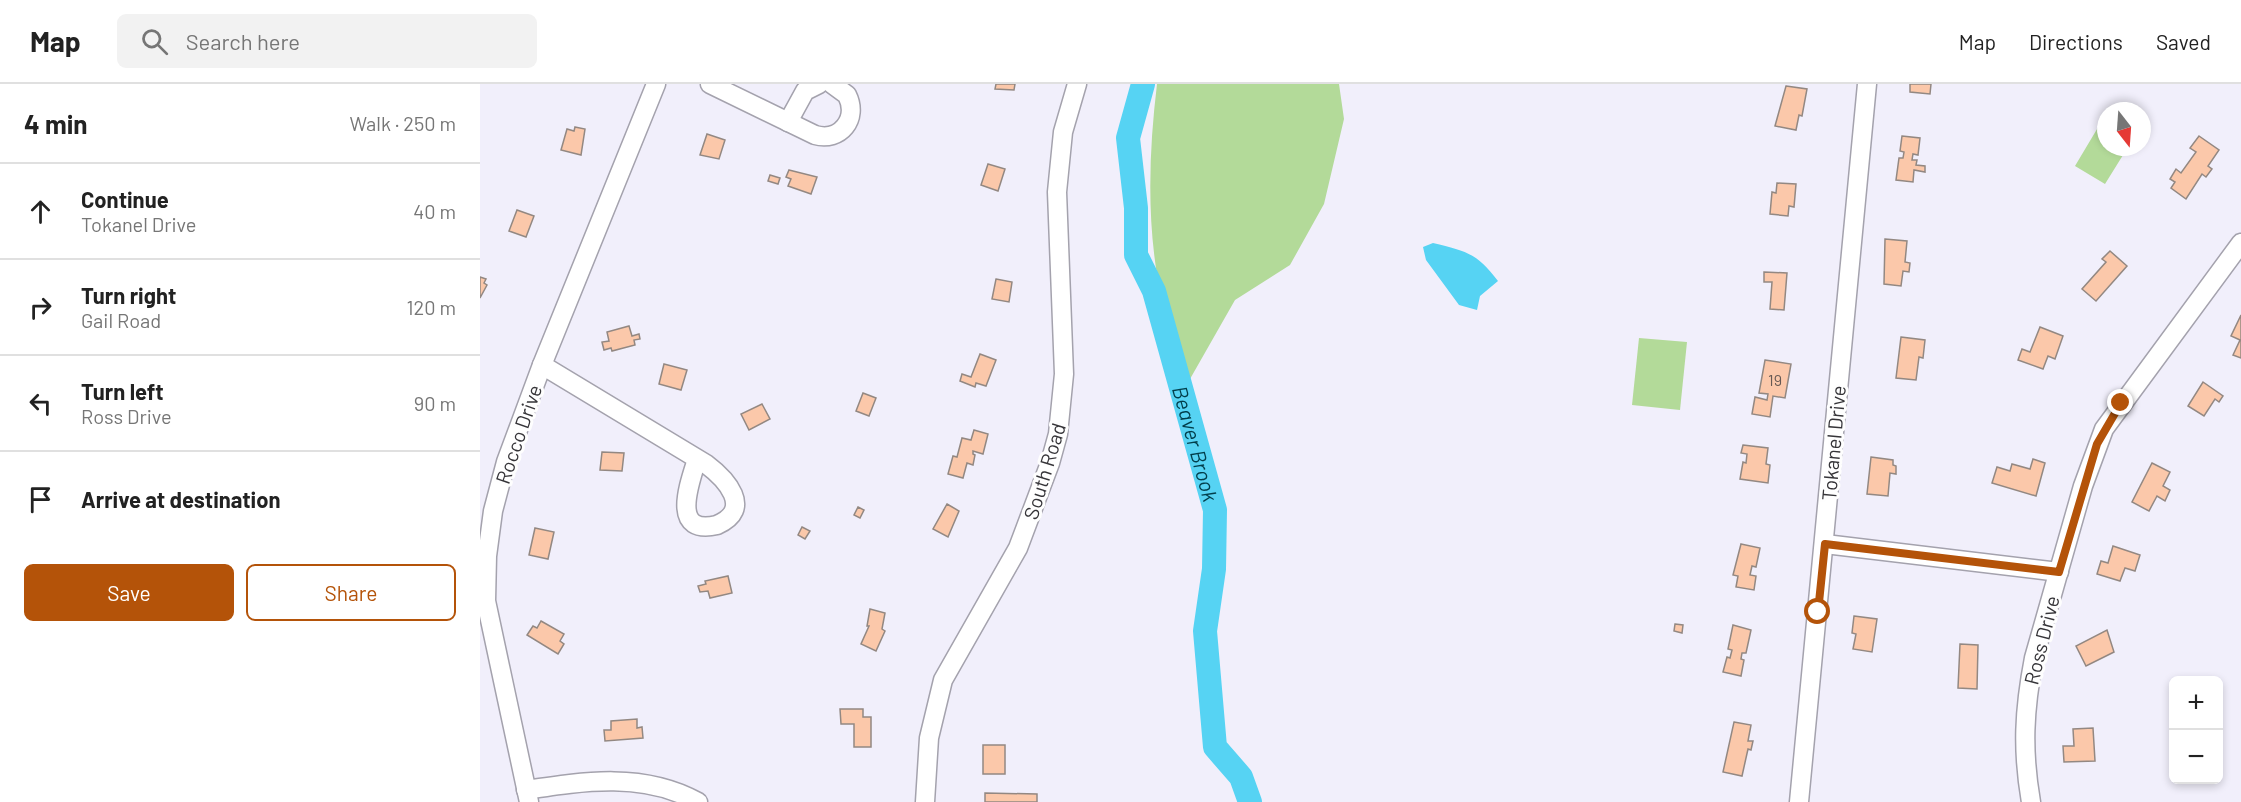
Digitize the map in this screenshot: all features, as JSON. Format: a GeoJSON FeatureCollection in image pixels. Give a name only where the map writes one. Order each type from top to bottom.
{"type":"FeatureCollection","features":[{"type":"Feature","properties":{"kind":"street","name":"Rocco Drive"},"geometry":{"type":"LineString","coordinates":[[527,796],[489,624],[485,578],[489,534],[499,484],[542,365],[656,84]]}},
{"type":"Feature","properties":{"kind":"street"},"geometry":{"type":"LineString","coordinates":[[710,84],[820,136],[831,136],[841,131],[848,122],[851,106],[843,90],[832,84]]}},
{"type":"Feature","properties":{"kind":"street"},"geometry":{"type":"LineString","coordinates":[[788,122],[806,91],[819,84]]}},
{"type":"Feature","properties":{"kind":"street","name":"South Road"},"geometry":{"type":"LineString","coordinates":[[925,802],[929,738],[943,680],[1018,548],[1047,474],[1058,434],[1064,374],[1057,192],[1063,132],[1077,84]]}},
{"type":"Feature","properties":{"kind":"street","name":"Tokanel Drive"},"geometry":{"type":"LineString","coordinates":[[1799,802],[1867,84]]}},
{"type":"Feature","properties":{"kind":"street","name":"Ross Drive"},"geometry":{"type":"LineString","coordinates":[[2031,802],[2024,753],[2023,723],[2034,658],[2089,469],[2104,429],[2241,243]]}},
{"type":"Feature","properties":{"kind":"street"},"geometry":{"type":"LineString","coordinates":[[542,365],[697,459]]}},
{"type":"Feature","properties":{"kind":"street"},"geometry":{"type":"LineString","coordinates":[[1825,544],[2059,572]]}},
{"type":"Feature","properties":{"kind":"street"},"geometry":{"type":"LineString","coordinates":[[527,796],[592,781],[636,782],[674,791],[698,802]]}},
{"type":"Feature","properties":{"kind":"green space"},"geometry":{"type":"Polygon","coordinates":[[[1157,84],[1339,84],[1344,119],[1324,204],[1290,265],[1235,300],[1190,379],[1166,319],[1154,254],[1150,197],[1157,84]]]}},
{"type":"Feature","properties":{"kind":"green space"},"geometry":{"type":"Polygon","coordinates":[[[2097,129],[2097,156],[2122,156],[2105,184],[2075,166],[2097,129]]]}},
{"type":"Feature","properties":{"kind":"green space"},"geometry":{"type":"Polygon","coordinates":[[[1639,338],[1687,342],[1680,410],[1632,405],[1639,338]]]}},
{"type":"Feature","properties":{"kind":"water"},"geometry":{"type":"Polygon","coordinates":[[[1433,243],[1470,254],[1484,264],[1498,281],[1480,296],[1477,310],[1459,305],[1426,260],[1423,247],[1433,243]]]}},
{"type":"Feature","properties":{"kind":"building"},"geometry":{"type":"Polygon","coordinates":[[[996,84],[1015,84],[1014,90],[995,89],[996,84]]]}},
{"type":"Feature","properties":{"kind":"building"},"geometry":{"type":"Polygon","coordinates":[[[1910,84],[1931,84],[1930,94],[1910,92],[1910,84]]]}},
{"type":"Feature","properties":{"kind":"building"},"geometry":{"type":"Polygon","coordinates":[[[1786,86],[1807,89],[1802,116],[1799,115],[1796,130],[1775,126],[1786,86]]]}},
{"type":"Feature","properties":{"kind":"building"},"geometry":{"type":"Polygon","coordinates":[[[575,127],[585,129],[581,155],[561,150],[567,129],[574,131],[575,127]]]}},
{"type":"Feature","properties":{"kind":"building"},"geometry":{"type":"Polygon","coordinates":[[[707,134],[725,140],[719,159],[700,155],[707,134]]]}},
{"type":"Feature","properties":{"kind":"building"},"geometry":{"type":"Polygon","coordinates":[[[1902,136],[1920,138],[1918,155],[1913,154],[1912,160],[1917,160],[1916,165],[1925,166],[1925,172],[1914,170],[1913,182],[1896,180],[1899,158],[1903,158],[1904,152],[1900,151],[1902,136]]]}},
{"type":"Feature","properties":{"kind":"building"},"geometry":{"type":"Polygon","coordinates":[[[2199,136],[2219,150],[2208,166],[2212,169],[2206,177],[2202,174],[2186,199],[2171,188],[2175,182],[2170,179],[2176,169],[2181,173],[2196,152],[2190,148],[2199,136]]]}},
{"type":"Feature","properties":{"kind":"building"},"geometry":{"type":"Polygon","coordinates":[[[988,164],[1005,169],[998,191],[981,185],[988,164]]]}},
{"type":"Feature","properties":{"kind":"building"},"geometry":{"type":"Polygon","coordinates":[[[789,170],[817,177],[811,194],[788,186],[791,179],[786,177],[789,170]]]}},
{"type":"Feature","properties":{"kind":"building"},"geometry":{"type":"Polygon","coordinates":[[[770,175],[780,178],[778,184],[768,181],[770,175]]]}},
{"type":"Feature","properties":{"kind":"building"},"geometry":{"type":"Polygon","coordinates":[[[1777,183],[1796,184],[1794,207],[1789,206],[1788,216],[1770,214],[1772,192],[1776,193],[1777,183]]]}},
{"type":"Feature","properties":{"kind":"building"},"geometry":{"type":"Polygon","coordinates":[[[517,210],[534,216],[526,237],[509,231],[517,210]]]}},
{"type":"Feature","properties":{"kind":"building"},"geometry":{"type":"Polygon","coordinates":[[[1885,239],[1907,241],[1905,262],[1910,263],[1909,272],[1903,271],[1901,286],[1884,284],[1885,239]]]}},
{"type":"Feature","properties":{"kind":"building"},"geometry":{"type":"Polygon","coordinates":[[[2110,251],[2127,266],[2096,301],[2082,289],[2106,262],[2102,259],[2110,251]]]}},
{"type":"Feature","properties":{"kind":"building"},"geometry":{"type":"Polygon","coordinates":[[[1764,272],[1787,273],[1784,310],[1770,309],[1772,282],[1764,282],[1764,272]]]}},
{"type":"Feature","properties":{"kind":"building"},"geometry":{"type":"Polygon","coordinates":[[[480,277],[486,279],[484,283],[487,285],[480,298],[480,277]]]}},
{"type":"Feature","properties":{"kind":"building"},"geometry":{"type":"Polygon","coordinates":[[[996,279],[1012,282],[1009,302],[992,299],[996,279]]]}},
{"type":"Feature","properties":{"kind":"building"},"geometry":{"type":"Polygon","coordinates":[[[2241,315],[2241,358],[2233,355],[2240,340],[2231,336],[2241,315]]]}},
{"type":"Feature","properties":{"kind":"building"},"geometry":{"type":"Polygon","coordinates":[[[629,326],[632,336],[639,334],[640,339],[634,340],[635,345],[612,351],[611,348],[604,350],[602,342],[609,341],[607,332],[629,326]]]}},
{"type":"Feature","properties":{"kind":"building"},"geometry":{"type":"Polygon","coordinates":[[[2040,327],[2063,336],[2055,359],[2048,356],[2043,369],[2018,360],[2022,349],[2030,352],[2040,327]]]}},
{"type":"Feature","properties":{"kind":"building"},"geometry":{"type":"Polygon","coordinates":[[[1901,337],[1925,340],[1923,358],[1919,357],[1916,380],[1896,378],[1901,337]]]}},
{"type":"Feature","properties":{"kind":"building"},"geometry":{"type":"Polygon","coordinates":[[[980,354],[996,360],[986,386],[976,383],[975,387],[960,381],[962,374],[971,377],[980,354]]]}},
{"type":"Feature","properties":{"kind":"building"},"geometry":{"type":"Polygon","coordinates":[[[1765,360],[1791,364],[1785,398],[1773,396],[1770,417],[1752,414],[1755,397],[1767,400],[1768,394],[1759,393],[1765,360]]]}},
{"type":"Feature","properties":{"kind":"building"},"geometry":{"type":"Polygon","coordinates":[[[664,364],[687,370],[681,390],[659,384],[664,364]]]}},
{"type":"Feature","properties":{"kind":"building"},"geometry":{"type":"Polygon","coordinates":[[[2203,382],[2223,396],[2219,402],[2215,399],[2204,416],[2188,406],[2203,382]]]}},
{"type":"Feature","properties":{"kind":"building"},"geometry":{"type":"Polygon","coordinates":[[[863,393],[876,398],[869,416],[856,411],[863,393]]]}},
{"type":"Feature","properties":{"kind":"building"},"geometry":{"type":"Polygon","coordinates":[[[762,404],[770,419],[749,430],[741,414],[762,404]]]}},
{"type":"Feature","properties":{"kind":"building"},"geometry":{"type":"Polygon","coordinates":[[[974,430],[988,434],[983,454],[973,451],[975,455],[973,465],[967,463],[963,478],[948,474],[953,456],[957,457],[962,438],[971,440],[974,430]]]}},
{"type":"Feature","properties":{"kind":"building"},"geometry":{"type":"Polygon","coordinates":[[[1743,445],[1768,448],[1766,464],[1770,465],[1768,483],[1740,479],[1747,454],[1741,453],[1743,445]]]}},
{"type":"Feature","properties":{"kind":"building"},"geometry":{"type":"Polygon","coordinates":[[[602,452],[624,453],[622,471],[600,470],[602,452]]]}},
{"type":"Feature","properties":{"kind":"building"},"geometry":{"type":"Polygon","coordinates":[[[1871,457],[1893,460],[1893,465],[1896,466],[1896,474],[1890,473],[1888,496],[1867,494],[1871,457]]]}},
{"type":"Feature","properties":{"kind":"building"},"geometry":{"type":"Polygon","coordinates":[[[2033,459],[2045,463],[2036,496],[1992,483],[1997,467],[2010,471],[2012,464],[2030,469],[2033,459]]]}},
{"type":"Feature","properties":{"kind":"building"},"geometry":{"type":"Polygon","coordinates":[[[2152,463],[2170,472],[2163,486],[2170,490],[2165,501],[2157,496],[2149,511],[2132,502],[2152,463]]]}},
{"type":"Feature","properties":{"kind":"building"},"geometry":{"type":"Polygon","coordinates":[[[947,504],[959,511],[948,537],[933,529],[947,504]]]}},
{"type":"Feature","properties":{"kind":"building"},"geometry":{"type":"Polygon","coordinates":[[[858,507],[864,510],[860,518],[854,515],[858,507]]]}},
{"type":"Feature","properties":{"kind":"building"},"geometry":{"type":"Polygon","coordinates":[[[802,527],[810,531],[805,539],[798,535],[802,527]]]}},
{"type":"Feature","properties":{"kind":"building"},"geometry":{"type":"Polygon","coordinates":[[[535,528],[554,532],[548,559],[529,555],[535,528]]]}},
{"type":"Feature","properties":{"kind":"building"},"geometry":{"type":"Polygon","coordinates":[[[1741,544],[1760,548],[1756,567],[1752,566],[1750,575],[1756,576],[1754,590],[1736,587],[1738,576],[1733,575],[1741,544]]]}},
{"type":"Feature","properties":{"kind":"building"},"geometry":{"type":"Polygon","coordinates":[[[2113,546],[2140,555],[2135,571],[2125,568],[2120,581],[2097,574],[2101,561],[2108,563],[2113,546]]]}},
{"type":"Feature","properties":{"kind":"building"},"geometry":{"type":"Polygon","coordinates":[[[728,576],[732,593],[710,598],[708,591],[700,592],[698,586],[706,584],[705,581],[728,576]]]}},
{"type":"Feature","properties":{"kind":"building"},"geometry":{"type":"Polygon","coordinates":[[[870,609],[885,613],[882,629],[885,631],[876,651],[861,644],[869,626],[867,626],[870,609]]]}},
{"type":"Feature","properties":{"kind":"building"},"geometry":{"type":"Polygon","coordinates":[[[1854,616],[1877,619],[1872,652],[1853,649],[1856,634],[1852,633],[1854,616]]]}},
{"type":"Feature","properties":{"kind":"building"},"geometry":{"type":"Polygon","coordinates":[[[541,621],[564,634],[560,641],[564,644],[558,654],[527,635],[533,626],[537,628],[541,621]]]}},
{"type":"Feature","properties":{"kind":"building"},"geometry":{"type":"Polygon","coordinates":[[[1675,624],[1683,625],[1682,633],[1674,631],[1675,624]]]}},
{"type":"Feature","properties":{"kind":"building"},"geometry":{"type":"Polygon","coordinates":[[[1733,625],[1751,630],[1746,653],[1742,653],[1741,659],[1744,660],[1741,676],[1723,672],[1727,657],[1730,658],[1732,650],[1728,649],[1733,625]]]}},
{"type":"Feature","properties":{"kind":"building"},"geometry":{"type":"Polygon","coordinates":[[[2107,630],[2114,652],[2086,666],[2076,646],[2107,630]]]}},
{"type":"Feature","properties":{"kind":"building"},"geometry":{"type":"Polygon","coordinates":[[[1960,644],[1978,645],[1977,689],[1958,688],[1960,644]]]}},
{"type":"Feature","properties":{"kind":"building"},"geometry":{"type":"Polygon","coordinates":[[[840,709],[863,709],[863,717],[871,717],[871,747],[854,747],[854,724],[841,724],[840,709]]]}},
{"type":"Feature","properties":{"kind":"building"},"geometry":{"type":"Polygon","coordinates":[[[637,719],[637,728],[642,727],[643,738],[605,741],[604,730],[611,730],[611,721],[637,719]]]}},
{"type":"Feature","properties":{"kind":"building"},"geometry":{"type":"Polygon","coordinates":[[[1734,722],[1751,725],[1748,741],[1753,741],[1751,750],[1748,749],[1742,776],[1723,772],[1734,722]]]}},
{"type":"Feature","properties":{"kind":"building"},"geometry":{"type":"Polygon","coordinates":[[[2093,728],[2095,761],[2064,762],[2063,746],[2074,746],[2073,729],[2093,728]]]}},
{"type":"Feature","properties":{"kind":"building"},"geometry":{"type":"Polygon","coordinates":[[[983,745],[1005,745],[1005,774],[983,774],[983,745]]]}},
{"type":"Feature","properties":{"kind":"building"},"geometry":{"type":"Polygon","coordinates":[[[985,793],[1037,794],[1037,802],[985,802],[985,793]]]}},
{"type":"Feature","properties":{"kind":"waterway","name":"Beaver Brook"},"geometry":{"type":"LineString","coordinates":[[1143,84],[1128,138],[1136,208],[1136,255],[1154,291],[1215,510],[1214,569],[1205,631],[1215,747],[1241,777],[1250,802]]}},
{"type":"Feature","properties":{"kind":"route"},"geometry":{"type":"LineString","coordinates":[[1818,612],[1825,544],[2059,572],[2097,444],[2121,403]]}}]}
